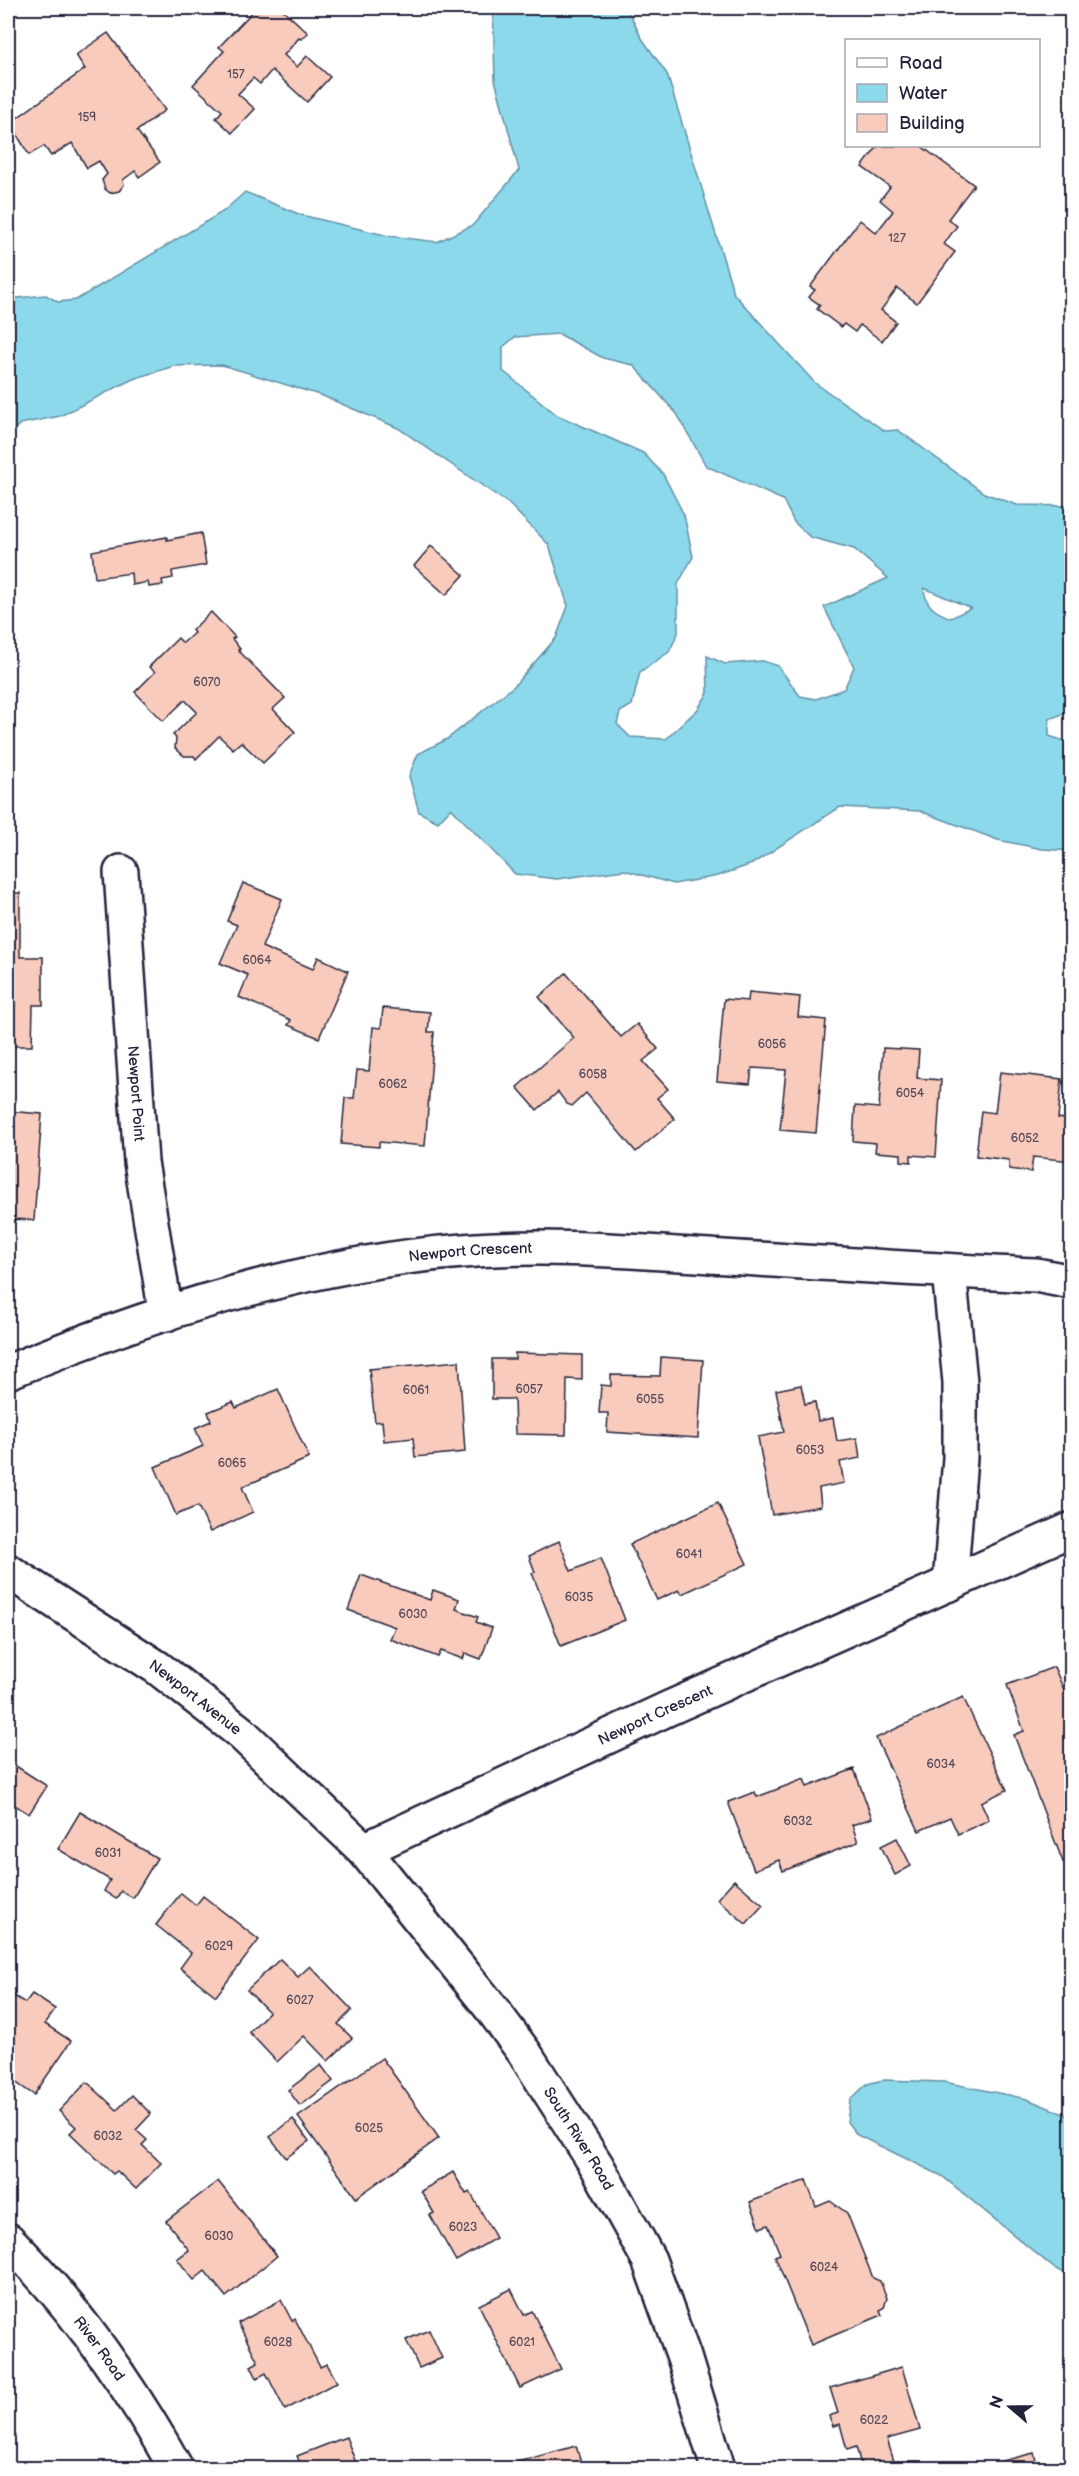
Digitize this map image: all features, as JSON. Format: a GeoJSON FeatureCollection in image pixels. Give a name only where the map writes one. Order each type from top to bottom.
{"type":"FeatureCollection","features":[{"type":"Feature","properties":{"kind":"street","name":"Newport Point"},"geometry":{"type":"LineString","coordinates":[[121,872],[141,1162],[166,1314]]}},
{"type":"Feature","properties":{"kind":"street","name":"Newport Crescent"},"geometry":{"type":"LineString","coordinates":[[8,1372],[68,1347],[166,1314],[293,1278],[367,1262],[464,1250],[581,1248],[1036,1275],[1071,1282]]}},
{"type":"Feature","properties":{"kind":"street"},"geometry":{"type":"LineString","coordinates":[[949,1271],[960,1382],[960,1458],[950,1584]]}},
{"type":"Feature","properties":{"kind":"street","name":"Newport Crescent"},"geometry":{"type":"LineString","coordinates":[[364,1850],[667,1709],[1071,1529]]}},
{"type":"Feature","properties":{"kind":"street","name":"Newport Avenue"},"geometry":{"type":"LineString","coordinates":[[8,1571],[158,1668],[231,1725],[364,1850]]}},
{"type":"Feature","properties":{"kind":"street","name":"South River Road"},"geometry":{"type":"LineString","coordinates":[[364,1850],[524,2052],[597,2166],[649,2260],[684,2357],[718,2469]]}},
{"type":"Feature","properties":{"kind":"street","name":"River Road"},"geometry":{"type":"LineString","coordinates":[[8,2240],[31,2263],[104,2353],[143,2409],[176,2469]]}},
{"type":"Feature","properties":{"kind":"water"},"geometry":{"type":"Polygon","coordinates":[[[493,8],[627,8],[641,37],[667,74],[734,294],[815,383],[885,431],[898,430],[984,493],[1017,505],[1071,506],[1071,711],[1049,719],[1049,736],[1071,743],[1071,851],[1042,849],[998,840],[920,811],[840,807],[752,864],[718,876],[674,884],[624,870],[557,879],[515,874],[451,808],[438,822],[419,812],[409,776],[418,754],[447,739],[514,686],[556,638],[568,606],[549,545],[509,504],[398,428],[323,396],[222,365],[174,366],[133,379],[60,416],[20,424],[8,436],[8,299],[46,295],[58,302],[76,300],[224,211],[245,192],[301,215],[389,236],[437,242],[473,225],[519,170],[495,80],[493,8]],[[559,334],[515,337],[503,347],[503,371],[557,415],[643,453],[663,474],[684,515],[693,557],[678,584],[678,633],[669,652],[640,672],[632,705],[620,712],[617,724],[630,737],[666,739],[698,709],[708,693],[707,656],[725,664],[763,661],[778,666],[800,696],[816,699],[844,689],[854,667],[824,607],[888,578],[854,549],[810,537],[794,522],[783,500],[706,466],[677,414],[633,365],[603,358],[559,334]],[[924,588],[929,604],[945,616],[951,618],[971,608],[924,588]]]}},
{"type":"Feature","properties":{"kind":"water"},"geometry":{"type":"Polygon","coordinates":[[[883,2080],[944,2082],[1027,2099],[1071,2117],[1071,2277],[1054,2268],[942,2176],[857,2135],[847,2122],[850,2100],[867,2084],[883,2080]]]}},
{"type":"Feature","properties":{"kind":"building"},"geometry":{"type":"Polygon","coordinates":[[[256,8],[281,8],[308,33],[301,39],[299,38],[284,55],[297,67],[307,56],[330,77],[307,102],[272,70],[260,84],[253,78],[238,94],[255,109],[232,133],[216,118],[222,111],[193,85],[224,51],[219,47],[256,8]]]}},
{"type":"Feature","properties":{"kind":"building"},"geometry":{"type":"Polygon","coordinates":[[[108,33],[165,110],[137,131],[160,162],[139,177],[135,171],[123,180],[124,185],[119,191],[110,193],[105,189],[102,180],[107,174],[99,161],[87,168],[72,143],[51,156],[44,146],[29,155],[10,123],[85,69],[76,55],[108,33]]]}},
{"type":"Feature","properties":{"kind":"building"},"geometry":{"type":"Polygon","coordinates":[[[877,147],[922,147],[974,185],[948,219],[957,226],[944,244],[955,252],[917,303],[897,288],[881,310],[896,322],[882,341],[860,325],[855,332],[844,324],[841,327],[817,309],[820,305],[809,297],[815,290],[810,287],[860,220],[876,233],[893,211],[880,200],[890,187],[862,167],[877,147]]]}},
{"type":"Feature","properties":{"kind":"building"},"geometry":{"type":"Polygon","coordinates":[[[201,533],[206,565],[172,571],[173,578],[162,580],[163,585],[149,587],[148,582],[132,585],[131,573],[95,578],[92,551],[201,533]]]}},
{"type":"Feature","properties":{"kind":"building"},"geometry":{"type":"Polygon","coordinates":[[[431,546],[464,575],[446,595],[414,566],[431,546]]]}},
{"type":"Feature","properties":{"kind":"building"},"geometry":{"type":"Polygon","coordinates":[[[211,612],[235,637],[232,639],[240,649],[238,650],[285,698],[273,709],[295,732],[263,763],[241,742],[233,749],[219,736],[196,759],[194,756],[184,756],[175,748],[176,738],[173,735],[197,712],[185,700],[163,721],[135,692],[155,672],[149,667],[178,638],[183,643],[194,633],[192,630],[211,612]]]}},
{"type":"Feature","properties":{"kind":"building"},"geometry":{"type":"Polygon","coordinates":[[[243,883],[282,899],[262,947],[313,969],[318,957],[348,971],[319,1038],[288,1025],[291,1020],[239,997],[248,975],[220,963],[237,925],[227,921],[243,883]]]}},
{"type":"Feature","properties":{"kind":"building"},"geometry":{"type":"Polygon","coordinates":[[[8,893],[20,893],[20,957],[43,957],[43,1005],[33,1005],[32,1046],[8,1046],[8,893]]]}},
{"type":"Feature","properties":{"kind":"building"},"geometry":{"type":"Polygon","coordinates":[[[566,973],[621,1037],[637,1024],[658,1049],[643,1061],[668,1089],[657,1098],[675,1119],[636,1152],[586,1093],[572,1106],[567,1104],[558,1092],[537,1110],[517,1087],[574,1038],[539,997],[566,973]]]}},
{"type":"Feature","properties":{"kind":"building"},"geometry":{"type":"Polygon","coordinates":[[[749,992],[800,997],[798,1017],[826,1020],[816,1133],[780,1130],[786,1070],[752,1068],[750,1084],[717,1081],[724,999],[748,1001],[749,992]]]}},
{"type":"Feature","properties":{"kind":"building"},"geometry":{"type":"Polygon","coordinates":[[[383,1008],[430,1012],[428,1032],[434,1032],[425,1146],[379,1142],[379,1147],[341,1144],[345,1098],[354,1098],[357,1070],[369,1071],[373,1027],[381,1028],[383,1008]]]}},
{"type":"Feature","properties":{"kind":"building"},"geometry":{"type":"Polygon","coordinates":[[[883,1048],[919,1050],[917,1078],[941,1080],[936,1157],[911,1155],[911,1162],[901,1161],[901,1154],[875,1152],[876,1143],[853,1141],[855,1106],[879,1108],[883,1048]]]}},
{"type":"Feature","properties":{"kind":"building"},"geometry":{"type":"Polygon","coordinates":[[[1000,1072],[1062,1079],[1058,1118],[1072,1120],[1072,1161],[1033,1157],[1031,1172],[1009,1169],[1009,1160],[976,1156],[981,1111],[995,1113],[1000,1072]]]}},
{"type":"Feature","properties":{"kind":"building"},"geometry":{"type":"Polygon","coordinates":[[[8,1111],[42,1114],[34,1220],[8,1219],[8,1111]]]}},
{"type":"Feature","properties":{"kind":"building"},"geometry":{"type":"Polygon","coordinates":[[[515,1353],[582,1355],[582,1380],[567,1379],[566,1435],[515,1434],[514,1399],[492,1399],[492,1359],[515,1359],[515,1353]]]}},
{"type":"Feature","properties":{"kind":"building"},"geometry":{"type":"Polygon","coordinates":[[[661,1357],[703,1360],[698,1438],[607,1432],[608,1413],[599,1413],[601,1385],[611,1386],[611,1375],[660,1376],[661,1357]]]}},
{"type":"Feature","properties":{"kind":"building"},"geometry":{"type":"Polygon","coordinates":[[[459,1361],[465,1452],[415,1457],[413,1438],[384,1441],[382,1421],[375,1422],[369,1369],[459,1361]]]}},
{"type":"Feature","properties":{"kind":"building"},"geometry":{"type":"Polygon","coordinates":[[[801,1385],[805,1404],[815,1402],[818,1421],[833,1418],[837,1441],[857,1438],[860,1458],[840,1462],[844,1483],[819,1488],[821,1506],[772,1515],[758,1437],[784,1432],[776,1390],[801,1385]]]}},
{"type":"Feature","properties":{"kind":"building"},"geometry":{"type":"Polygon","coordinates":[[[278,1389],[309,1458],[242,1487],[253,1512],[210,1532],[198,1506],[176,1515],[155,1467],[203,1446],[195,1428],[211,1421],[208,1412],[233,1402],[236,1408],[278,1389]]]}},
{"type":"Feature","properties":{"kind":"building"},"geometry":{"type":"Polygon","coordinates":[[[718,1503],[747,1564],[682,1594],[679,1590],[657,1600],[630,1544],[718,1503]]]}},
{"type":"Feature","properties":{"kind":"building"},"geometry":{"type":"Polygon","coordinates":[[[559,1541],[571,1571],[601,1558],[625,1620],[561,1646],[532,1573],[535,1572],[529,1556],[559,1541]]]}},
{"type":"Feature","properties":{"kind":"building"},"geometry":{"type":"Polygon","coordinates":[[[361,1575],[430,1600],[433,1590],[459,1599],[456,1609],[478,1617],[476,1622],[492,1628],[481,1659],[465,1653],[463,1659],[441,1651],[438,1657],[390,1639],[395,1627],[348,1610],[361,1575]]]}},
{"type":"Feature","properties":{"kind":"building"},"geometry":{"type":"Polygon","coordinates":[[[1054,1667],[1072,1708],[1072,1859],[1063,1862],[1014,1735],[1024,1731],[1007,1685],[1054,1667]]]}},
{"type":"Feature","properties":{"kind":"building"},"geometry":{"type":"Polygon","coordinates":[[[963,1697],[1007,1790],[981,1802],[989,1820],[958,1834],[950,1817],[919,1831],[876,1738],[963,1697]]]}},
{"type":"Feature","properties":{"kind":"building"},"geometry":{"type":"Polygon","coordinates":[[[8,1761],[47,1786],[29,1814],[10,1802],[8,1806],[8,1761]]]}},
{"type":"Feature","properties":{"kind":"building"},"geometry":{"type":"Polygon","coordinates":[[[854,1769],[872,1818],[852,1825],[858,1842],[783,1871],[779,1860],[754,1870],[728,1802],[755,1792],[757,1797],[804,1779],[807,1787],[854,1769]]]}},
{"type":"Feature","properties":{"kind":"building"},"geometry":{"type":"Polygon","coordinates":[[[80,1812],[157,1858],[133,1898],[121,1891],[116,1899],[104,1891],[110,1880],[58,1849],[80,1812]]]}},
{"type":"Feature","properties":{"kind":"building"},"geometry":{"type":"Polygon","coordinates":[[[897,1838],[911,1866],[895,1875],[881,1846],[897,1838]]]}},
{"type":"Feature","properties":{"kind":"building"},"geometry":{"type":"Polygon","coordinates":[[[734,1880],[763,1905],[746,1924],[717,1899],[734,1880]]]}},
{"type":"Feature","properties":{"kind":"building"},"geometry":{"type":"Polygon","coordinates":[[[181,1893],[196,1905],[203,1896],[259,1940],[216,1996],[180,1968],[191,1953],[156,1925],[181,1893]]]}},
{"type":"Feature","properties":{"kind":"building"},"geometry":{"type":"Polygon","coordinates":[[[280,1959],[298,1977],[310,1966],[352,2010],[338,2024],[352,2038],[328,2061],[304,2036],[277,2062],[249,2032],[269,2012],[247,1990],[280,1959]]]}},
{"type":"Feature","properties":{"kind":"building"},"geometry":{"type":"Polygon","coordinates":[[[8,1992],[25,2003],[32,1994],[55,2009],[45,2024],[71,2041],[34,2095],[8,2077],[8,1992]]]}},
{"type":"Feature","properties":{"kind":"building"},"geometry":{"type":"Polygon","coordinates":[[[382,2058],[439,2138],[356,2198],[298,2117],[382,2058]]]}},
{"type":"Feature","properties":{"kind":"building"},"geometry":{"type":"Polygon","coordinates":[[[321,2065],[333,2081],[300,2106],[288,2090],[321,2065]]]}},
{"type":"Feature","properties":{"kind":"building"},"geometry":{"type":"Polygon","coordinates":[[[87,2082],[117,2110],[132,2095],[151,2114],[136,2130],[147,2140],[142,2145],[161,2163],[136,2189],[117,2171],[113,2174],[70,2133],[76,2127],[59,2111],[87,2082]]]}},
{"type":"Feature","properties":{"kind":"building"},"geometry":{"type":"Polygon","coordinates":[[[293,2119],[309,2141],[286,2158],[270,2137],[293,2119]]]}},
{"type":"Feature","properties":{"kind":"building"},"geometry":{"type":"Polygon","coordinates":[[[453,2172],[466,2194],[470,2192],[496,2238],[456,2261],[430,2215],[434,2213],[421,2191],[453,2172]]]}},
{"type":"Feature","properties":{"kind":"building"},"geometry":{"type":"Polygon","coordinates":[[[806,2180],[816,2207],[830,2201],[847,2213],[873,2278],[880,2281],[887,2298],[884,2308],[880,2310],[882,2315],[811,2345],[775,2256],[780,2254],[768,2225],[760,2228],[750,2202],[806,2180]]]}},
{"type":"Feature","properties":{"kind":"building"},"geometry":{"type":"Polygon","coordinates":[[[218,2181],[277,2256],[226,2297],[205,2271],[194,2280],[177,2259],[189,2250],[166,2221],[218,2181]]]}},
{"type":"Feature","properties":{"kind":"building"},"geometry":{"type":"Polygon","coordinates":[[[511,2289],[524,2315],[532,2311],[561,2369],[520,2388],[479,2305],[511,2289]]]}},
{"type":"Feature","properties":{"kind":"building"},"geometry":{"type":"Polygon","coordinates":[[[281,2300],[292,2321],[295,2319],[320,2367],[327,2364],[337,2382],[285,2410],[266,2373],[257,2378],[251,2366],[258,2362],[238,2323],[281,2300]]]}},
{"type":"Feature","properties":{"kind":"building"},"geometry":{"type":"Polygon","coordinates":[[[429,2330],[442,2358],[419,2368],[406,2340],[429,2330]]]}},
{"type":"Feature","properties":{"kind":"building"},"geometry":{"type":"Polygon","coordinates":[[[902,2367],[920,2430],[887,2439],[896,2468],[862,2468],[856,2447],[847,2450],[840,2424],[833,2426],[829,2416],[838,2413],[830,2388],[902,2367]]]}},
{"type":"Feature","properties":{"kind":"building"},"geometry":{"type":"Polygon","coordinates":[[[346,2437],[358,2468],[302,2468],[297,2456],[346,2437]]]}},
{"type":"Feature","properties":{"kind":"building"},"geometry":{"type":"Polygon","coordinates":[[[576,2446],[583,2468],[511,2468],[510,2464],[576,2446]]]}},
{"type":"Feature","properties":{"kind":"building"},"geometry":{"type":"Polygon","coordinates":[[[1034,2453],[1038,2468],[987,2468],[986,2465],[1034,2453]]]}}]}
